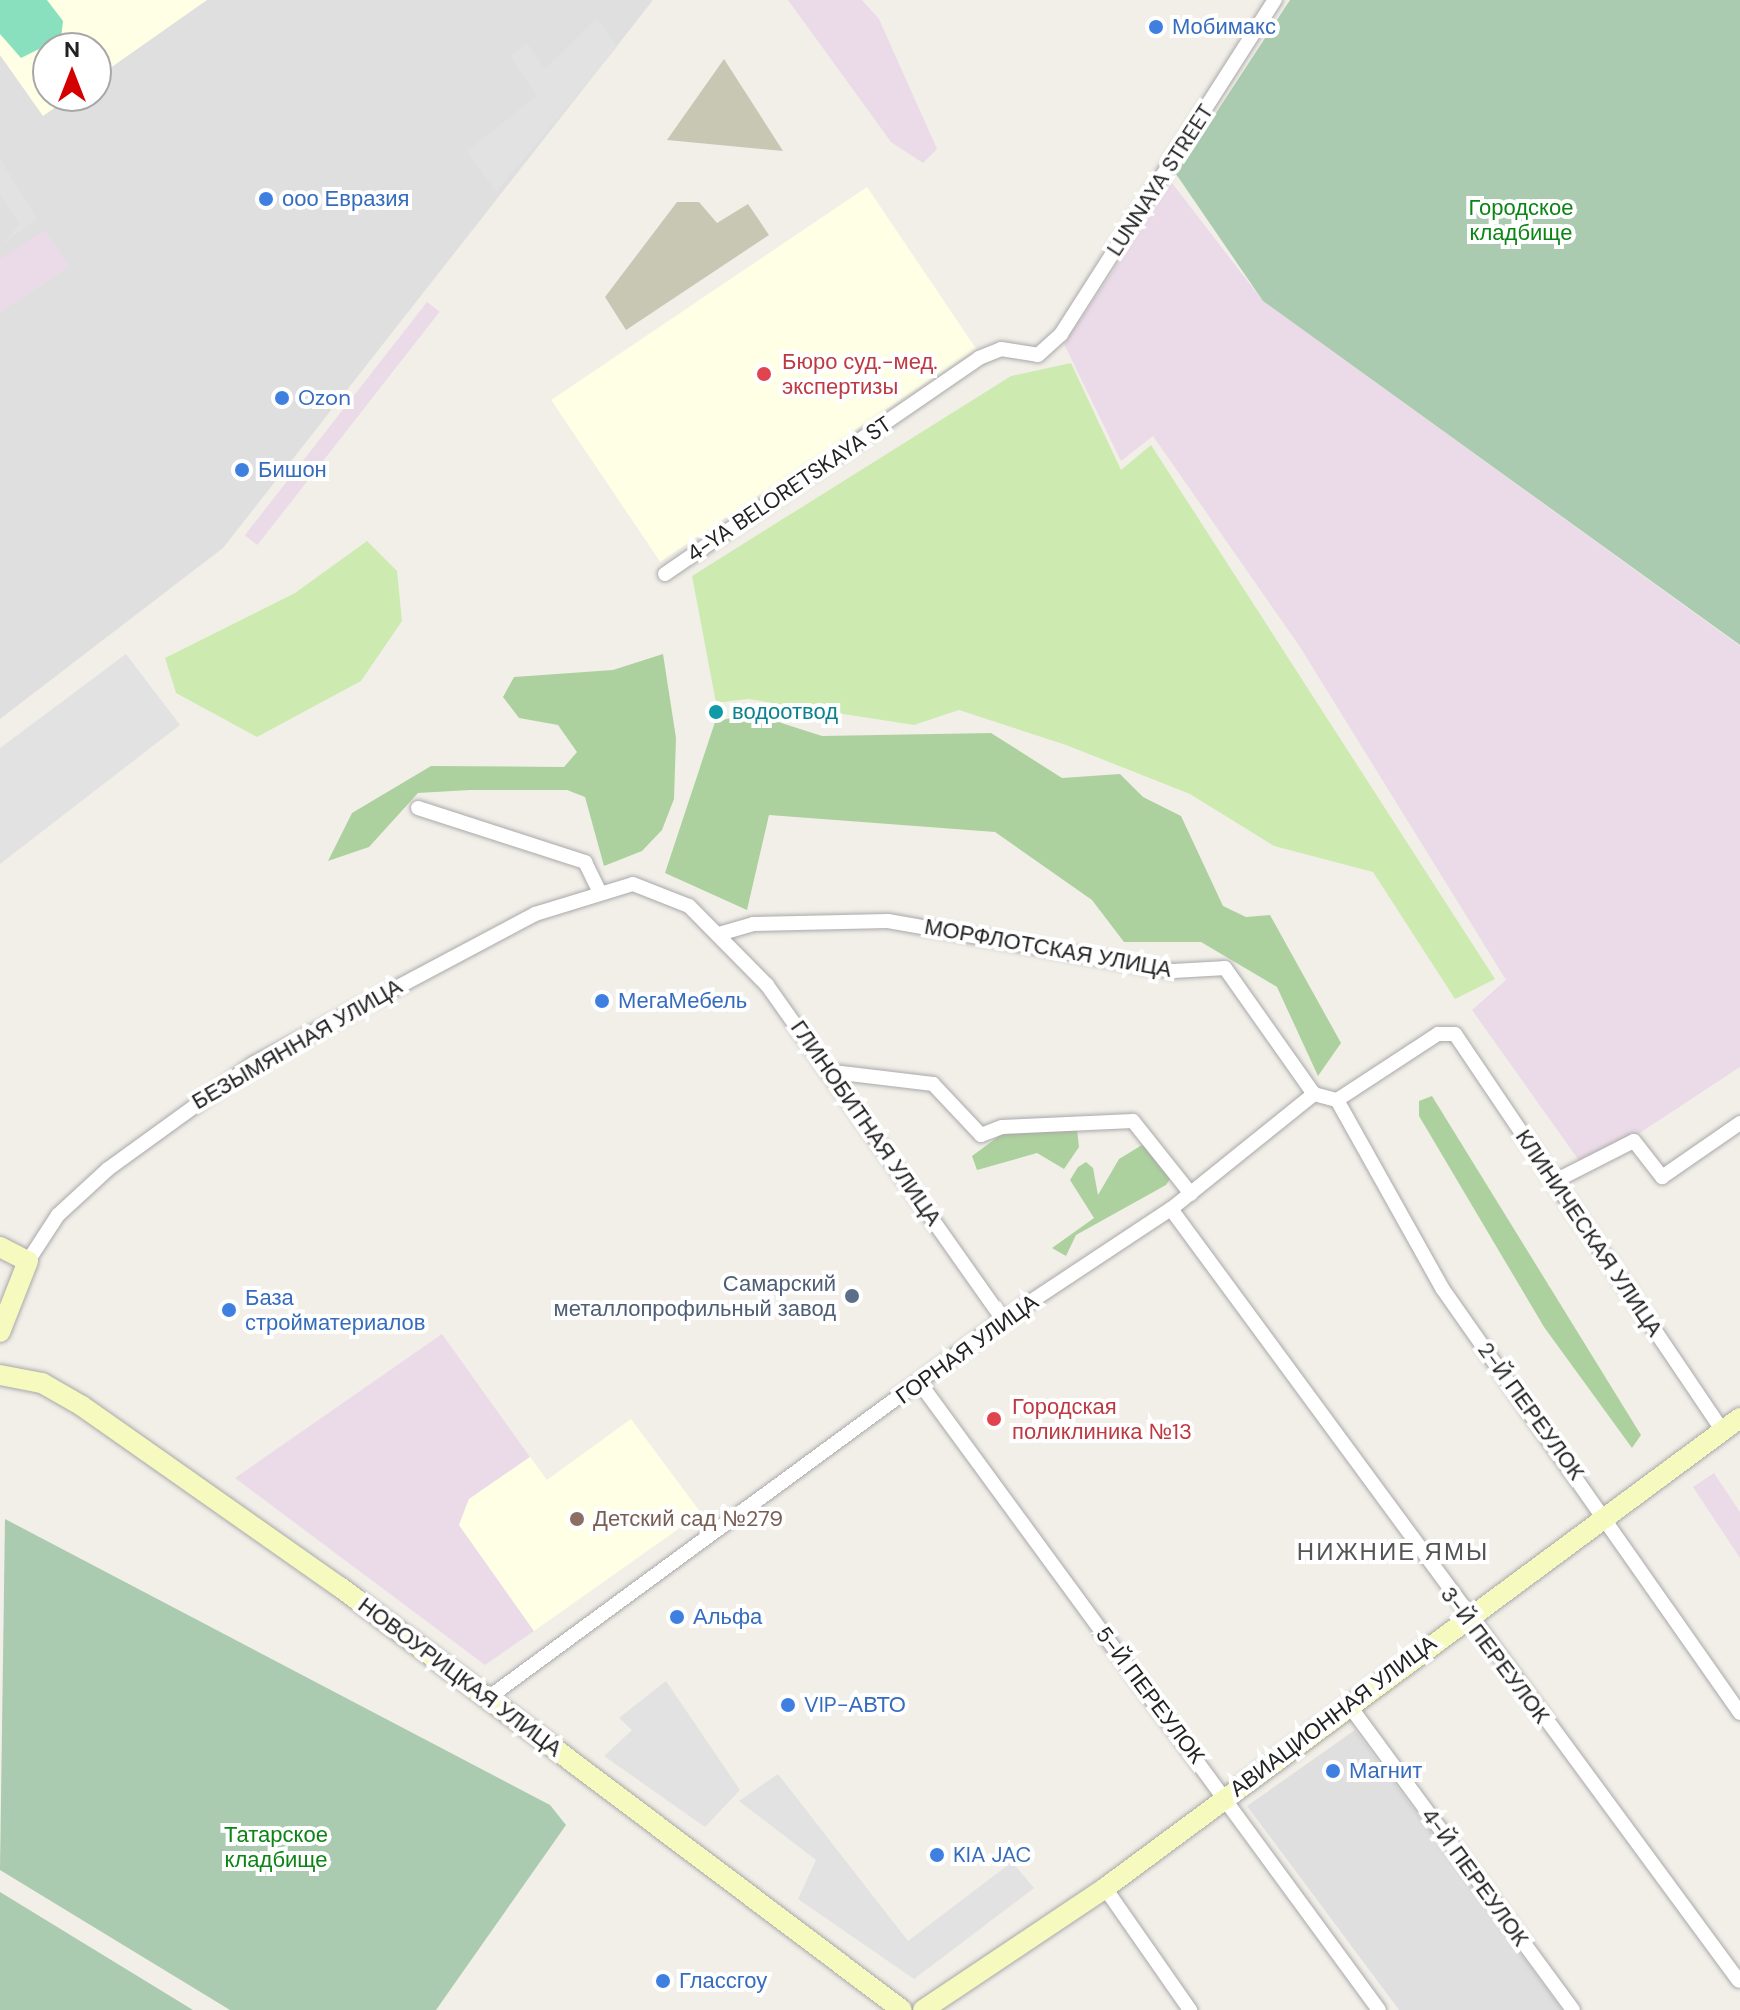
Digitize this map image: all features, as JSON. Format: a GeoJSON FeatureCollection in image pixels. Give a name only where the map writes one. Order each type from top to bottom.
{"type":"FeatureCollection","features":[{"type":"Feature","properties":{"kind":"main road"},"geometry":{"type":"LineString","coordinates":[[0,1247],[28,1261]]}},
{"type":"Feature","properties":{"kind":"main road","name":"БЕЗЫМЯННАЯ УЛИЦА"},"geometry":{"type":"LineString","coordinates":[[0,1332],[28,1261]]}},
{"type":"Feature","properties":{"kind":"main road","name":"НОВОУРИЦКАЯ УЛИЦА"},"geometry":{"type":"LineString","coordinates":[[0,1375],[42,1383],[82,1406],[488,1698],[902,2010]]}},
{"type":"Feature","properties":{"kind":"main road","name":"АВИАЦИОННАЯ УЛИЦА"},"geometry":{"type":"LineString","coordinates":[[923,2010],[1105,1888],[1466,1615],[1740,1418]]}},
{"type":"Feature","properties":{"kind":"street","name":"LUNNAYA STREET"},"geometry":{"type":"LineString","coordinates":[[1038,355],[1061,334],[1275,0]]}},
{"type":"Feature","properties":{"kind":"street","name":"4-YA BELORETSKAYA ST"},"geometry":{"type":"LineString","coordinates":[[665,574],[979,358],[1001,349],[1038,355]]}},
{"type":"Feature","properties":{"kind":"street"},"geometry":{"type":"LineString","coordinates":[[418,808],[585,862],[599,891]]}},
{"type":"Feature","properties":{"kind":"street","name":"БЕЗЫМЯННАЯ УЛИЦА"},"geometry":{"type":"LineString","coordinates":[[28,1261],[58,1215],[108,1169],[253,1064],[535,914],[599,891],[633,884],[661,892],[719,934]]}},
{"type":"Feature","properties":{"kind":"street","name":"МОРФЛОТСКАЯ УЛИЦА"},"geometry":{"type":"LineString","coordinates":[[719,934],[753,924],[888,921],[1173,971],[1225,968],[1314,1094]]}},
{"type":"Feature","properties":{"kind":"street","name":"ГЛИНОБИТНАЯ УЛИЦА"},"geometry":{"type":"LineString","coordinates":[[719,934],[767,985],[833,1072],[1003,1320]]}},
{"type":"Feature","properties":{"kind":"street","name":"КЛИНИЧЕСКАЯ УЛИЦА"},"geometry":{"type":"LineString","coordinates":[[1337,1100],[1438,1034],[1455,1034],[1557,1180],[1723,1431]]}},
{"type":"Feature","properties":{"kind":"street"},"geometry":{"type":"LineString","coordinates":[[833,1072],[933,1084],[981,1135],[1002,1127],[1133,1121],[1191,1194]]}},
{"type":"Feature","properties":{"kind":"street"},"geometry":{"type":"LineString","coordinates":[[1314,1094],[1337,1100]]}},
{"type":"Feature","properties":{"kind":"street","name":"ГОРНАЯ УЛИЦА"},"geometry":{"type":"LineString","coordinates":[[488,1698],[1003,1320],[1171,1209],[1314,1094]]}},
{"type":"Feature","properties":{"kind":"street","name":"2-Й ПЕРЕУЛОК"},"geometry":{"type":"LineString","coordinates":[[1337,1100],[1442,1288],[1606,1514],[1740,1713]]}},
{"type":"Feature","properties":{"kind":"street"},"geometry":{"type":"LineString","coordinates":[[1557,1180],[1634,1141],[1662,1177],[1740,1123]]}},
{"type":"Feature","properties":{"kind":"street","name":"3-Й ПЕРЕУЛОК"},"geometry":{"type":"LineString","coordinates":[[1171,1209],[1466,1615],[1739,1981]]}},
{"type":"Feature","properties":{"kind":"street","name":"5-Й ПЕРЕУЛОК"},"geometry":{"type":"LineString","coordinates":[[919,1382],[1379,2010]]}},
{"type":"Feature","properties":{"kind":"street","name":"4-Й ПЕРЕУЛОК"},"geometry":{"type":"LineString","coordinates":[[1349,1705],[1573,2010]]}},
{"type":"Feature","properties":{"kind":"street"},"geometry":{"type":"LineString","coordinates":[[1105,1888],[1190,2010]]}},
{"type":"Feature","properties":{"kind":"shaded area"},"geometry":{"type":"Polygon","coordinates":[[[0,0],[653,0],[223,548],[0,719],[0,0]]]}},
{"type":"Feature","properties":{"kind":"shaded area"},"geometry":{"type":"Polygon","coordinates":[[[0,0],[207,0],[112,67],[112,32],[32,32],[32,100],[0,55],[0,0]]]}},
{"type":"Feature","properties":{"kind":"shaded area"},"geometry":{"type":"Polygon","coordinates":[[[788,0],[862,0],[879,19],[937,149],[923,163],[891,142],[788,0]]]}},
{"type":"Feature","properties":{"kind":"shaded area"},"geometry":{"type":"Polygon","coordinates":[[[597,18],[617,47],[496,192],[467,151],[537,96],[510,56],[527,43],[545,69],[597,18]]]}},
{"type":"Feature","properties":{"kind":"shaded area"},"geometry":{"type":"Polygon","coordinates":[[[724,59],[783,151],[667,140],[724,59]]]}},
{"type":"Feature","properties":{"kind":"shaded area"},"geometry":{"type":"Polygon","coordinates":[[[0,159],[37,219],[0,246],[20,224],[0,195],[0,159]]]}},
{"type":"Feature","properties":{"kind":"shaded area"},"geometry":{"type":"Polygon","coordinates":[[[1172,183],[1263,301],[1740,646],[1740,1067],[1585,1169],[1472,1010],[1506,980],[1300,647],[1153,436],[1121,461],[1064,344],[1172,183]]]}},
{"type":"Feature","properties":{"kind":"shaded area","name":"Бюро суд.-мед. экспертизы"},"geometry":{"type":"Polygon","coordinates":[[[867,187],[976,349],[660,562],[551,400],[867,187]]]}},
{"type":"Feature","properties":{"kind":"shaded area"},"geometry":{"type":"Polygon","coordinates":[[[677,202],[699,202],[717,223],[748,204],[769,235],[626,330],[605,297],[677,202]]]}},
{"type":"Feature","properties":{"kind":"shaded area"},"geometry":{"type":"Polygon","coordinates":[[[45,230],[69,267],[0,312],[0,259],[45,230]]]}},
{"type":"Feature","properties":{"kind":"shaded area"},"geometry":{"type":"Polygon","coordinates":[[[427,302],[440,312],[257,545],[245,535],[427,302]]]}},
{"type":"Feature","properties":{"kind":"shaded area"},"geometry":{"type":"Polygon","coordinates":[[[126,654],[180,725],[0,864],[0,748],[126,654]]]}},
{"type":"Feature","properties":{"kind":"shaded area"},"geometry":{"type":"Polygon","coordinates":[[[442,1334],[530,1457],[469,1499],[459,1525],[534,1631],[485,1665],[235,1478],[442,1334]]]}},
{"type":"Feature","properties":{"kind":"shaded area","name":"Детский сад №279"},"geometry":{"type":"Polygon","coordinates":[[[631,1419],[701,1513],[534,1631],[459,1525],[469,1499],[530,1457],[547,1480],[631,1419]]]}},
{"type":"Feature","properties":{"kind":"shaded area"},"geometry":{"type":"Polygon","coordinates":[[[1714,1473],[1740,1512],[1740,1558],[1693,1487],[1714,1473]]]}},
{"type":"Feature","properties":{"kind":"shaded area"},"geometry":{"type":"Polygon","coordinates":[[[666,1681],[740,1790],[705,1827],[604,1756],[632,1730],[619,1718],[666,1681]]]}},
{"type":"Feature","properties":{"kind":"shaded area"},"geometry":{"type":"Polygon","coordinates":[[[1355,1730],[1562,2010],[1399,2010],[1247,1806],[1355,1730]]]}},
{"type":"Feature","properties":{"kind":"shaded area"},"geometry":{"type":"Polygon","coordinates":[[[778,1774],[908,1941],[1012,1862],[1034,1888],[914,1979],[798,1899],[816,1860],[739,1801],[778,1774]]]}},
{"type":"Feature","properties":{"kind":"green space"},"geometry":{"type":"Polygon","coordinates":[[[0,0],[47,0],[63,21],[62,32],[32,32],[32,52],[21,58],[0,34],[0,0]]]}},
{"type":"Feature","properties":{"kind":"green space","name":"Городское кладбище"},"geometry":{"type":"Polygon","coordinates":[[[1290,0],[1740,0],[1740,645],[1263,301],[1176,174],[1290,0]]]}},
{"type":"Feature","properties":{"kind":"green space"},"geometry":{"type":"Polygon","coordinates":[[[1071,363],[1121,470],[1151,445],[1495,979],[1455,999],[1373,872],[1274,846],[1190,794],[1066,745],[959,710],[914,725],[748,699],[716,703],[692,576],[1011,376],[1071,363]]]}},
{"type":"Feature","properties":{"kind":"green space"},"geometry":{"type":"Polygon","coordinates":[[[367,541],[397,571],[402,621],[361,681],[257,737],[176,693],[165,658],[295,593],[367,541]]]}},
{"type":"Feature","properties":{"kind":"green space"},"geometry":{"type":"Polygon","coordinates":[[[663,654],[676,738],[674,799],[662,830],[642,851],[604,866],[585,797],[567,790],[470,790],[418,793],[369,847],[328,861],[352,813],[431,766],[564,767],[577,752],[558,725],[519,718],[503,697],[514,677],[613,670],[663,654]]]}},
{"type":"Feature","properties":{"kind":"green space"},"geometry":{"type":"Polygon","coordinates":[[[750,713],[822,736],[991,733],[1062,778],[1120,774],[1143,797],[1181,816],[1223,906],[1246,917],[1270,915],[1341,1043],[1318,1076],[1277,987],[1201,942],[1124,942],[1092,900],[995,832],[769,815],[747,910],[665,873],[715,722],[750,713]]]}},
{"type":"Feature","properties":{"kind":"green space"},"geometry":{"type":"Polygon","coordinates":[[[1432,1096],[1641,1435],[1632,1448],[1544,1327],[1419,1116],[1419,1101],[1432,1096]]]}},
{"type":"Feature","properties":{"kind":"green space"},"geometry":{"type":"Polygon","coordinates":[[[1077,1129],[1079,1147],[1064,1169],[1037,1153],[977,1170],[972,1156],[1006,1131],[1077,1129]]]}},
{"type":"Feature","properties":{"kind":"green space"},"geometry":{"type":"Polygon","coordinates":[[[1142,1145],[1177,1169],[1166,1185],[1076,1235],[1066,1256],[1052,1248],[1094,1218],[1070,1180],[1078,1167],[1086,1162],[1093,1168],[1098,1195],[1119,1159],[1142,1145]]]}},
{"type":"Feature","properties":{"kind":"green space","name":"Татарское кладбище"},"geometry":{"type":"Polygon","coordinates":[[[5,1519],[550,1805],[566,1825],[436,2010],[230,2010],[0,1870],[5,1519]]]}},
{"type":"Feature","properties":{"kind":"green space"},"geometry":{"type":"Polygon","coordinates":[[[0,1892],[193,2010],[0,2010],[0,1892]]]}},
{"type":"Feature","properties":{"kind":"place","name":"Мобимакс"},"geometry":{"type":"Point","coordinates":[1156,27]}},
{"type":"Feature","properties":{"kind":"place","name":"ооо Евразия"},"geometry":{"type":"Point","coordinates":[266,199]}},
{"type":"Feature","properties":{"kind":"place","name":"Бюро суд.-мед. экспертизы"},"geometry":{"type":"Point","coordinates":[764,374]}},
{"type":"Feature","properties":{"kind":"place","name":"Ozon"},"geometry":{"type":"Point","coordinates":[282,398]}},
{"type":"Feature","properties":{"kind":"place","name":"Бишон"},"geometry":{"type":"Point","coordinates":[242,470]}},
{"type":"Feature","properties":{"kind":"place","name":"водоотвод"},"geometry":{"type":"Point","coordinates":[716,712]}},
{"type":"Feature","properties":{"kind":"place","name":"МегаМебель"},"geometry":{"type":"Point","coordinates":[602,1001]}},
{"type":"Feature","properties":{"kind":"place","name":"Самарский металлопрофильный завод"},"geometry":{"type":"Point","coordinates":[852,1296]}},
{"type":"Feature","properties":{"kind":"place","name":"База стройматериалов"},"geometry":{"type":"Point","coordinates":[229,1310]}},
{"type":"Feature","properties":{"kind":"place","name":"Городская поликлиника №13"},"geometry":{"type":"Point","coordinates":[994,1419]}},
{"type":"Feature","properties":{"kind":"place","name":"Детский сад №279"},"geometry":{"type":"Point","coordinates":[577,1519]}},
{"type":"Feature","properties":{"kind":"place","name":"Альфа"},"geometry":{"type":"Point","coordinates":[677,1617]}},
{"type":"Feature","properties":{"kind":"place","name":"VIP-АВТО"},"geometry":{"type":"Point","coordinates":[788,1705]}},
{"type":"Feature","properties":{"kind":"place","name":"Магнит"},"geometry":{"type":"Point","coordinates":[1333,1771]}},
{"type":"Feature","properties":{"kind":"place","name":"KIA JAC"},"geometry":{"type":"Point","coordinates":[937,1855]}},
{"type":"Feature","properties":{"kind":"place","name":"Глассгоу"},"geometry":{"type":"Point","coordinates":[663,1981]}},
{"type":"Feature","properties":{"kind":"district","name":"НИЖНИЕ ЯМЫ"},"geometry":{"type":"Point","coordinates":[1393,1552]}}]}
